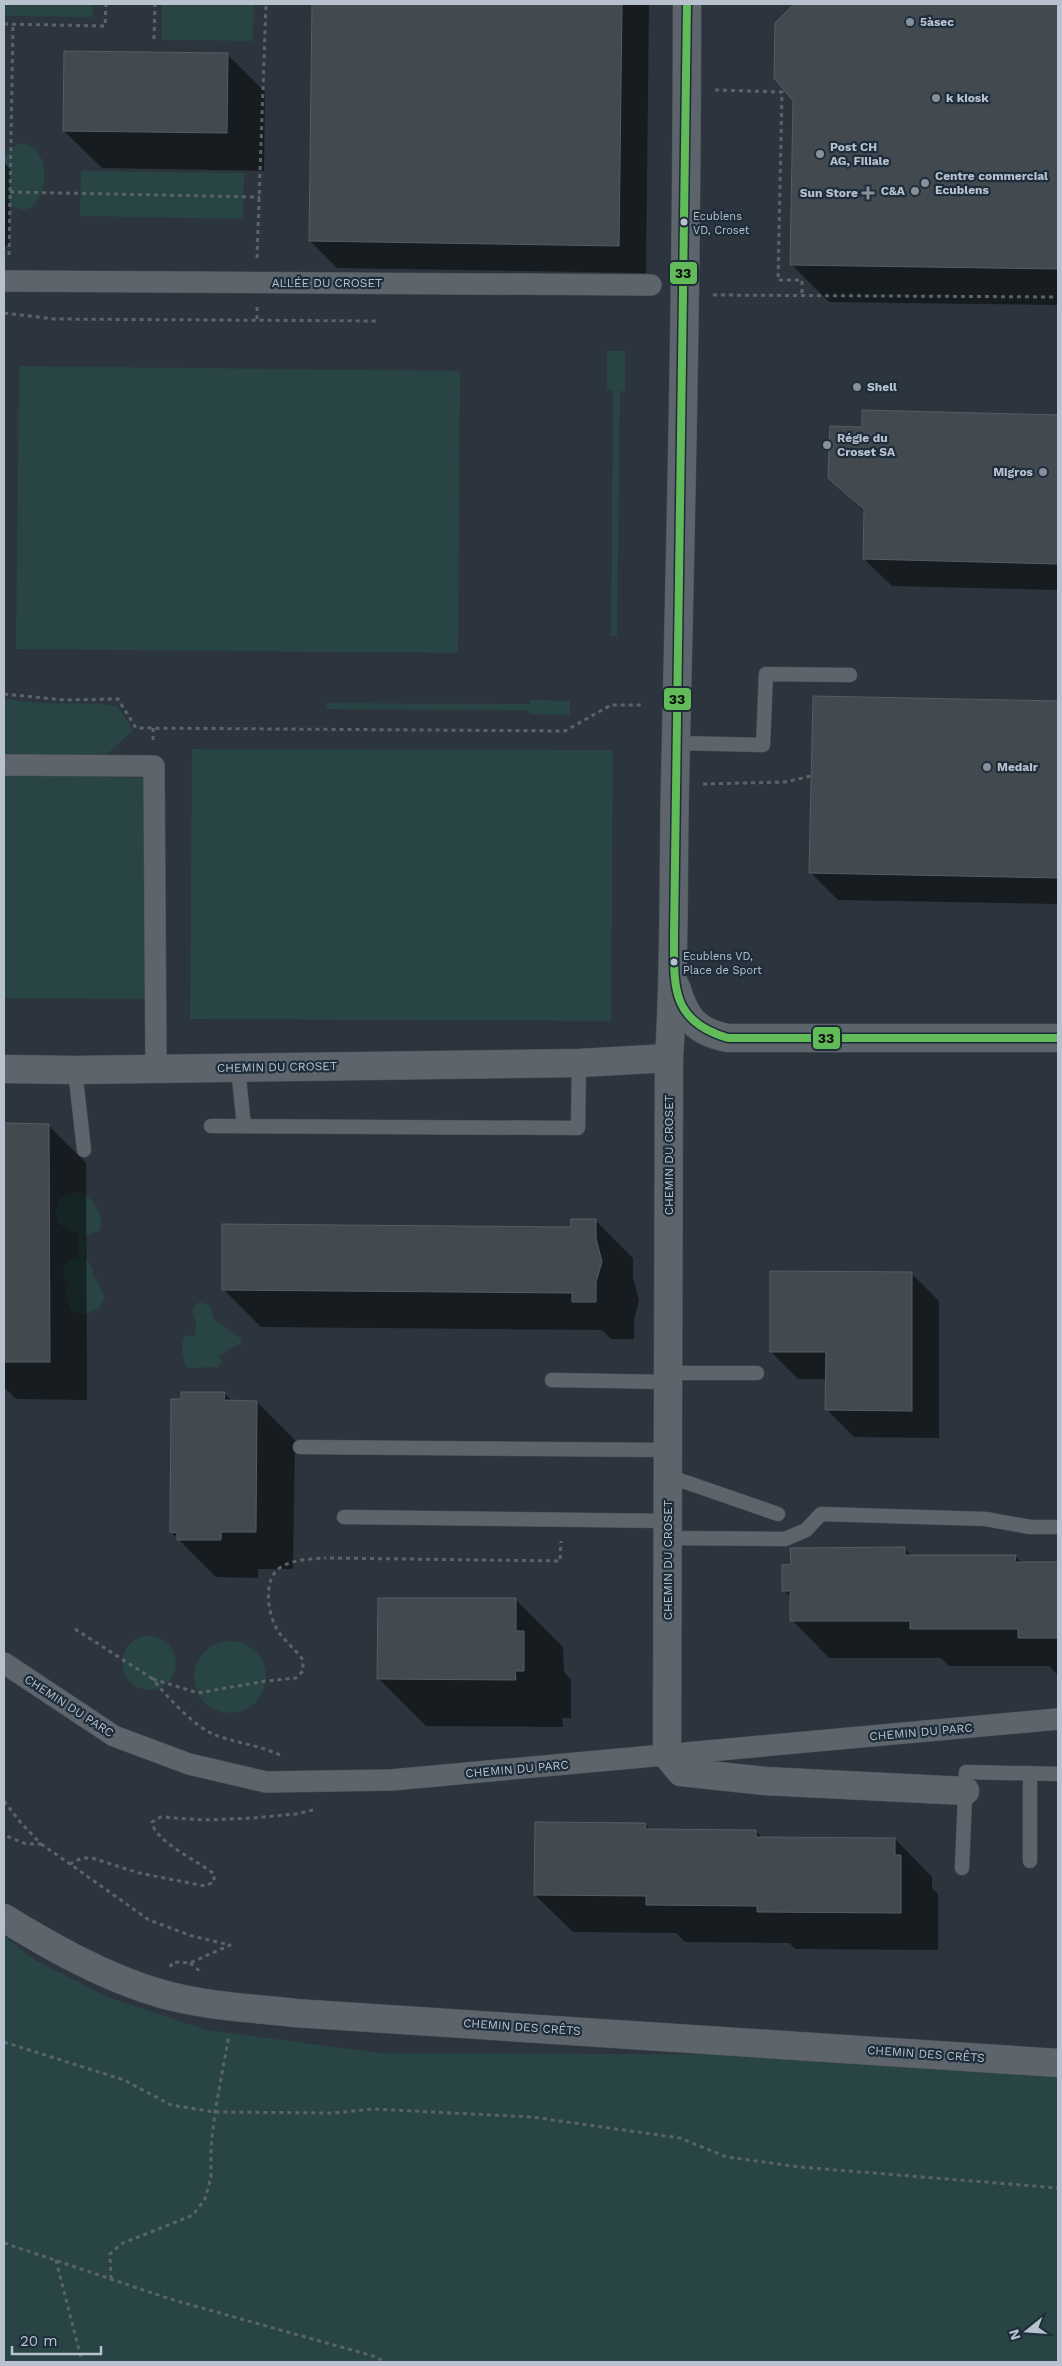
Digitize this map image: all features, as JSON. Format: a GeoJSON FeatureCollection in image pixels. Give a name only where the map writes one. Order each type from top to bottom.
{"type":"FeatureCollection","features":[{"type":"Feature","properties":{"kind":"street","name":"CHEMIN DU CROSET"},"geometry":{"type":"LineString","coordinates":[[667,1756],[669,1058],[674,980],[675,784],[687,4]]}},
{"type":"Feature","properties":{"kind":"street","name":"ALLÉE DU CROSET"},"geometry":{"type":"LineString","coordinates":[[6,281],[651,285]]}},
{"type":"Feature","properties":{"kind":"street"},"geometry":{"type":"LineString","coordinates":[[4,765],[154,766],[156,1069]]}},
{"type":"Feature","properties":{"kind":"street"},"geometry":{"type":"LineString","coordinates":[[674,980],[682,1006],[700,1030],[728,1038],[1058,1038]]}},
{"type":"Feature","properties":{"kind":"street","name":"CHEMIN DU CROSET"},"geometry":{"type":"LineString","coordinates":[[4,1069],[75,1070],[579,1063],[669,1058]]}},
{"type":"Feature","properties":{"kind":"street","name":"CHEMIN DU PARC"},"geometry":{"type":"LineString","coordinates":[[4,1663],[114,1736],[189,1764],[266,1782],[392,1780],[1058,1719]]}},
{"type":"Feature","properties":{"kind":"street"},"geometry":{"type":"LineString","coordinates":[[667,1756],[681,1772],[765,1780],[965,1791]]}},
{"type":"Feature","properties":{"kind":"street","name":"CHEMIN DES CRÊTS"},"geometry":{"type":"LineString","coordinates":[[4,1918],[48,1945],[87,1964],[162,1994],[235,2007],[295,2013],[1058,2063]]}},
{"type":"Feature","properties":{"kind":"lane"},"geometry":{"type":"LineString","coordinates":[[677,743],[762,745],[766,674],[850,675]]}},
{"type":"Feature","properties":{"kind":"lane"},"geometry":{"type":"LineString","coordinates":[[211,1126],[578,1128],[579,1063]]}},
{"type":"Feature","properties":{"kind":"lane"},"geometry":{"type":"LineString","coordinates":[[238,1068],[244,1126]]}},
{"type":"Feature","properties":{"kind":"lane"},"geometry":{"type":"LineString","coordinates":[[75,1070],[84,1150]]}},
{"type":"Feature","properties":{"kind":"lane"},"geometry":{"type":"LineString","coordinates":[[552,1380],[757,1374]]}},
{"type":"Feature","properties":{"kind":"lane"},"geometry":{"type":"LineString","coordinates":[[300,1447],[668,1463],[778,1514]]}},
{"type":"Feature","properties":{"kind":"lane"},"geometry":{"type":"LineString","coordinates":[[344,1517],[668,1529],[785,1538],[806,1530],[821,1514],[986,1519],[1030,1527],[1058,1527]]}},
{"type":"Feature","properties":{"kind":"lane"},"geometry":{"type":"LineString","coordinates":[[962,1868],[966,1772],[1058,1774]]}},
{"type":"Feature","properties":{"kind":"lane"},"geometry":{"type":"LineString","coordinates":[[1030,1774],[1030,1861]]}},
{"type":"Feature","properties":{"kind":"path"},"geometry":{"type":"LineString","coordinates":[[4,23],[105,26],[106,4]]}},
{"type":"Feature","properties":{"kind":"path"},"geometry":{"type":"LineString","coordinates":[[154,39],[155,4]]}},
{"type":"Feature","properties":{"kind":"path"},"geometry":{"type":"LineString","coordinates":[[256,283],[266,4]]}},
{"type":"Feature","properties":{"kind":"path"},"geometry":{"type":"LineString","coordinates":[[6,281],[10,192],[13,23]]}},
{"type":"Feature","properties":{"kind":"path"},"geometry":{"type":"LineString","coordinates":[[710,90],[782,92],[778,280],[802,280],[802,295]]}},
{"type":"Feature","properties":{"kind":"path"},"geometry":{"type":"LineString","coordinates":[[10,192],[260,197]]}},
{"type":"Feature","properties":{"kind":"path"},"geometry":{"type":"LineString","coordinates":[[708,294],[1058,297]]}},
{"type":"Feature","properties":{"kind":"path"},"geometry":{"type":"LineString","coordinates":[[257,310],[258,319]]}},
{"type":"Feature","properties":{"kind":"path"},"geometry":{"type":"LineString","coordinates":[[4,313],[54,319],[378,320]]}},
{"type":"Feature","properties":{"kind":"path"},"geometry":{"type":"LineString","coordinates":[[4,694],[64,700],[118,700],[136,728],[566,731],[611,705],[642,705]]}},
{"type":"Feature","properties":{"kind":"path"},"geometry":{"type":"LineString","coordinates":[[675,784],[785,782],[811,776]]}},
{"type":"Feature","properties":{"kind":"path"},"geometry":{"type":"LineString","coordinates":[[153,1679],[198,1693],[266,1681],[296,1678],[303,1671],[303,1660],[280,1634],[268,1609],[270,1584],[279,1568],[300,1560],[328,1558],[560,1561],[561,1532]]}},
{"type":"Feature","properties":{"kind":"path"},"geometry":{"type":"LineString","coordinates":[[76,1629],[153,1679],[190,1720],[212,1734],[267,1749],[291,1761],[310,1781]]}},
{"type":"Feature","properties":{"kind":"path"},"geometry":{"type":"LineString","coordinates":[[4,1801],[41,1844],[149,1920],[192,1936],[230,1945],[190,1962],[173,1962],[166,1974],[162,1994]]}},
{"type":"Feature","properties":{"kind":"path"},"geometry":{"type":"LineString","coordinates":[[70,1864],[82,1858],[92,1858],[139,1873],[205,1886],[214,1882],[214,1874],[160,1838],[153,1829],[152,1822],[161,1817],[205,1820],[253,1818],[296,1814],[324,1807]]}},
{"type":"Feature","properties":{"kind":"path"},"geometry":{"type":"LineString","coordinates":[[4,1835],[26,1844],[41,1844]]}},
{"type":"Feature","properties":{"kind":"path"},"geometry":{"type":"LineString","coordinates":[[111,2279],[110,2254],[121,2244],[193,2215],[205,2199],[211,2177],[211,2146],[215,2112],[235,2007]]}},
{"type":"Feature","properties":{"kind":"path"},"geometry":{"type":"LineString","coordinates":[[4,2042],[124,2080],[171,2105],[215,2112],[334,2113],[374,2109],[532,2117],[680,2138],[727,2157],[800,2167],[1058,2188]]}},
{"type":"Feature","properties":{"kind":"path"},"geometry":{"type":"LineString","coordinates":[[4,2243],[170,2300],[373,2356],[385,2362]]}},
{"type":"Feature","properties":{"kind":"path"},"geometry":{"type":"LineString","coordinates":[[56,2260],[82,2362]]}},
{"type":"Feature","properties":{"kind":"green space"},"geometry":{"type":"Polygon","coordinates":[[[4,4],[93,4],[93,17],[4,16],[4,4]]]}},
{"type":"Feature","properties":{"kind":"green space"},"geometry":{"type":"Polygon","coordinates":[[[162,4],[254,4],[253,41],[162,40],[162,4]]]}},
{"type":"Feature","properties":{"kind":"green space"},"geometry":{"type":"Polygon","coordinates":[[[21,143],[33,148],[41,157],[44,169],[44,183],[40,195],[34,205],[25,209],[15,207],[7,201],[4,196],[3,187],[4,157],[12,148],[21,143]]]}},
{"type":"Feature","properties":{"kind":"green space"},"geometry":{"type":"Polygon","coordinates":[[[81,171],[244,173],[243,219],[80,216],[81,171]]]}},
{"type":"Feature","properties":{"kind":"green space"},"geometry":{"type":"Polygon","coordinates":[[[607,351],[625,351],[625,391],[620,391],[617,636],[611,636],[613,391],[607,390],[607,351]]]}},
{"type":"Feature","properties":{"kind":"green space"},"geometry":{"type":"Polygon","coordinates":[[[19,366],[460,371],[458,653],[16,649],[19,366]]]}},
{"type":"Feature","properties":{"kind":"green space"},"geometry":{"type":"Polygon","coordinates":[[[4,698],[46,703],[89,703],[117,706],[133,730],[103,758],[4,757],[4,698]]]}},
{"type":"Feature","properties":{"kind":"green space"},"geometry":{"type":"Polygon","coordinates":[[[530,700],[570,701],[570,715],[530,714],[529,710],[326,709],[327,703],[530,704],[530,700]]]}},
{"type":"Feature","properties":{"kind":"green space"},"geometry":{"type":"Polygon","coordinates":[[[192,749],[613,750],[611,1021],[190,1019],[192,749]]]}},
{"type":"Feature","properties":{"kind":"green space"},"geometry":{"type":"Polygon","coordinates":[[[4,773],[145,778],[147,999],[4,998],[4,773]]]}},
{"type":"Feature","properties":{"kind":"green space"},"geometry":{"type":"Polygon","coordinates":[[[77,1192],[90,1199],[102,1219],[100,1230],[86,1236],[85,1259],[93,1269],[92,1276],[97,1280],[105,1298],[99,1308],[84,1315],[71,1310],[65,1296],[68,1284],[63,1273],[67,1261],[79,1257],[78,1234],[66,1229],[56,1217],[56,1211],[61,1198],[77,1192]]]}},
{"type":"Feature","properties":{"kind":"green space"},"geometry":{"type":"Polygon","coordinates":[[[199,1302],[210,1305],[213,1318],[241,1339],[241,1344],[230,1348],[219,1356],[222,1362],[218,1367],[187,1368],[184,1363],[182,1344],[186,1335],[195,1336],[196,1324],[192,1310],[199,1302]]]}},
{"type":"Feature","properties":{"kind":"green space"},"geometry":{"type":"Polygon","coordinates":[[[149,1636],[159,1638],[168,1644],[174,1653],[176,1663],[174,1673],[168,1682],[159,1688],[149,1690],[139,1688],[130,1682],[124,1673],[122,1663],[124,1653],[130,1644],[139,1638],[149,1636]]]}},
{"type":"Feature","properties":{"kind":"green space"},"geometry":{"type":"Polygon","coordinates":[[[237,1641],[256,1651],[264,1663],[266,1677],[264,1691],[256,1703],[244,1711],[223,1713],[204,1703],[196,1691],[194,1670],[204,1651],[216,1643],[237,1641]]]}},
{"type":"Feature","properties":{"kind":"green space"},"geometry":{"type":"Polygon","coordinates":[[[4,1936],[35,1960],[110,1998],[207,2030],[380,2053],[821,2055],[1058,2075],[1058,2362],[4,2362],[4,1936]]]}},
{"type":"Feature","properties":{"kind":"building"},"geometry":{"type":"Polygon","coordinates":[[[312,4],[622,4],[619,246],[309,241],[312,4]]]}},
{"type":"Feature","properties":{"kind":"building","name":"Centre commercial Ecublens"},"geometry":{"type":"Polygon","coordinates":[[[794,4],[1058,4],[1058,269],[790,265],[793,101],[774,78],[775,23],[794,4]]]}},
{"type":"Feature","properties":{"kind":"building"},"geometry":{"type":"Polygon","coordinates":[[[64,51],[228,53],[227,133],[63,131],[64,51]]]}},
{"type":"Feature","properties":{"kind":"building"},"geometry":{"type":"Polygon","coordinates":[[[862,410],[1058,415],[1058,564],[863,559],[864,510],[828,478],[830,426],[862,427],[862,410]]]}},
{"type":"Feature","properties":{"kind":"building"},"geometry":{"type":"Polygon","coordinates":[[[813,696],[1058,701],[1058,878],[809,873],[813,696]]]}},
{"type":"Feature","properties":{"kind":"building"},"geometry":{"type":"Polygon","coordinates":[[[4,1123],[49,1124],[50,1362],[4,1362],[4,1123]]]}},
{"type":"Feature","properties":{"kind":"building"},"geometry":{"type":"Polygon","coordinates":[[[571,1219],[596,1219],[596,1238],[602,1262],[596,1282],[596,1302],[572,1302],[572,1293],[222,1290],[222,1224],[571,1227],[571,1219]]]}},
{"type":"Feature","properties":{"kind":"building"},"geometry":{"type":"Polygon","coordinates":[[[770,1271],[912,1272],[912,1411],[825,1410],[826,1352],[770,1352],[770,1271]]]}},
{"type":"Feature","properties":{"kind":"building"},"geometry":{"type":"Polygon","coordinates":[[[181,1392],[225,1392],[224,1400],[257,1401],[256,1532],[221,1532],[221,1540],[177,1540],[177,1533],[170,1532],[171,1399],[181,1399],[181,1392]]]}},
{"type":"Feature","properties":{"kind":"building"},"geometry":{"type":"Polygon","coordinates":[[[905,1547],[905,1555],[1016,1555],[1015,1562],[1058,1562],[1058,1638],[1018,1638],[1018,1629],[910,1629],[910,1621],[790,1621],[790,1591],[782,1591],[782,1565],[791,1564],[790,1548],[905,1547]]]}},
{"type":"Feature","properties":{"kind":"building"},"geometry":{"type":"Polygon","coordinates":[[[378,1598],[516,1598],[516,1631],[524,1631],[524,1671],[515,1671],[516,1680],[377,1679],[378,1598]]]}},
{"type":"Feature","properties":{"kind":"building"},"geometry":{"type":"Polygon","coordinates":[[[535,1822],[645,1823],[646,1829],[756,1830],[756,1837],[895,1838],[895,1855],[901,1855],[901,1913],[757,1912],[757,1906],[646,1905],[646,1896],[534,1895],[535,1822]]]}},
{"type":"Feature","properties":{"kind":"transit line","name":"33"},"geometry":{"type":"LineString","coordinates":[[687,4],[674,934],[674,970],[679,999],[685,1011],[695,1022],[709,1031],[728,1038],[1058,1038]]}},
{"type":"Feature","properties":{"kind":"place","name":"5àsec"},"geometry":{"type":"Point","coordinates":[910,22]}},
{"type":"Feature","properties":{"kind":"place","name":"k kiosk"},"geometry":{"type":"Point","coordinates":[936,98]}},
{"type":"Feature","properties":{"kind":"place","name":"Post CH AG, Filiale"},"geometry":{"type":"Point","coordinates":[820,154]}},
{"type":"Feature","properties":{"kind":"place","name":"Centre commercial Ecublens"},"geometry":{"type":"Point","coordinates":[925,183]}},
{"type":"Feature","properties":{"kind":"place","name":"C&A"},"geometry":{"type":"Point","coordinates":[915,191]}},
{"type":"Feature","properties":{"kind":"place","name":"Sun Store"},"geometry":{"type":"Point","coordinates":[868,193]}},
{"type":"Feature","properties":{"kind":"place","name":"Ecublens VD, Croset"},"geometry":{"type":"Point","coordinates":[684,222]}},
{"type":"Feature","properties":{"kind":"place","name":"Shell"},"geometry":{"type":"Point","coordinates":[857,387]}},
{"type":"Feature","properties":{"kind":"place","name":"Régie du Croset SA"},"geometry":{"type":"Point","coordinates":[827,445]}},
{"type":"Feature","properties":{"kind":"place","name":"Migros"},"geometry":{"type":"Point","coordinates":[1043,472]}},
{"type":"Feature","properties":{"kind":"place","name":"Medair"},"geometry":{"type":"Point","coordinates":[987,767]}},
{"type":"Feature","properties":{"kind":"place","name":"Ecublens VD, Place de Sport"},"geometry":{"type":"Point","coordinates":[674,962]}}]}
